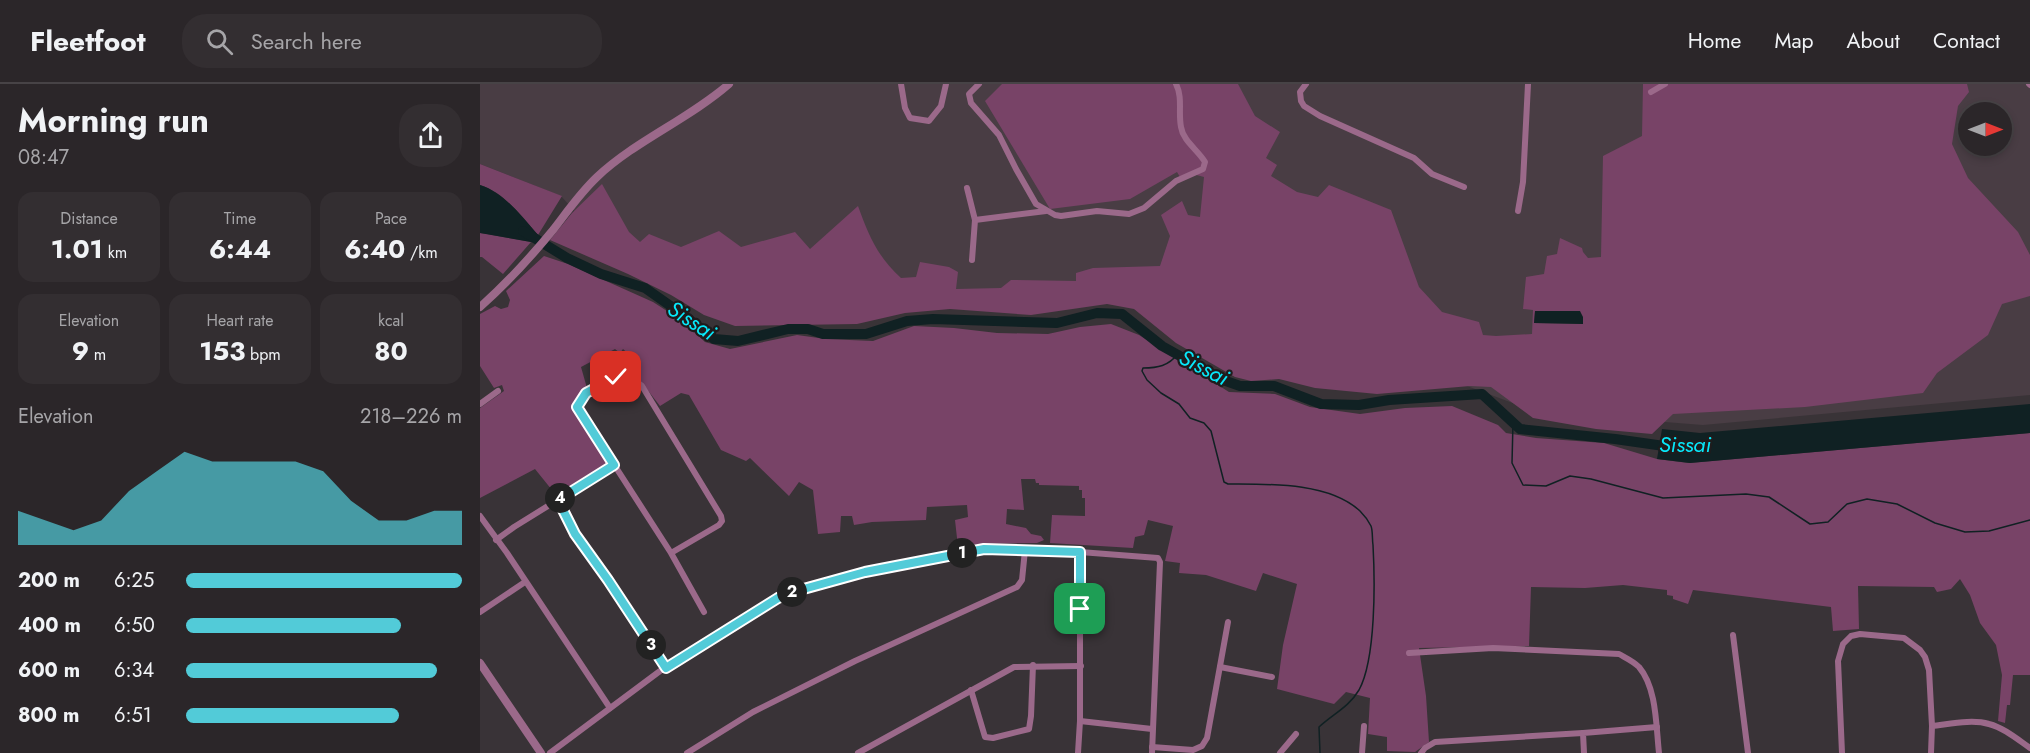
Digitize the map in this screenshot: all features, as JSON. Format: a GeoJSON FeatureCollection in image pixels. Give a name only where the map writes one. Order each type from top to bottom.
{"type":"FeatureCollection","features":[{"type":"Feature","properties":{"kind":"street"},"geometry":{"type":"LineString","coordinates":[[480,307],[508,283],[554,229],[575,200],[598,176],[701,106],[729,84]]}},
{"type":"Feature","properties":{"kind":"street"},"geometry":{"type":"LineString","coordinates":[[901,84],[905,108],[910,118],[929,121],[941,106],[946,84]]}},
{"type":"Feature","properties":{"kind":"street"},"geometry":{"type":"LineString","coordinates":[[979,84],[969,94],[971,103],[999,135],[1036,204],[1046,211],[1061,216],[1097,211],[1129,214],[1144,207],[1176,181],[1203,169],[1204,162],[1181,128],[1181,103],[1176,84]]}},
{"type":"Feature","properties":{"kind":"street"},"geometry":{"type":"LineString","coordinates":[[1306,84],[1300,92],[1304,106],[1320,116],[1414,158],[1432,174],[1464,187]]}},
{"type":"Feature","properties":{"kind":"street"},"geometry":{"type":"LineString","coordinates":[[1518,211],[1523,182],[1528,84]]}},
{"type":"Feature","properties":{"kind":"street"},"geometry":{"type":"LineString","coordinates":[[1651,92],[1665,84]]}},
{"type":"Feature","properties":{"kind":"street"},"geometry":{"type":"LineString","coordinates":[[967,188],[975,220],[972,260]]}},
{"type":"Feature","properties":{"kind":"street"},"geometry":{"type":"LineString","coordinates":[[975,220],[1046,211]]}},
{"type":"Feature","properties":{"kind":"street"},"geometry":{"type":"LineString","coordinates":[[671,553],[719,525],[722,520],[642,386],[629,376],[616,377],[586,393],[577,407],[671,553],[704,612]]}},
{"type":"Feature","properties":{"kind":"street"},"geometry":{"type":"LineString","coordinates":[[480,404],[498,390]]}},
{"type":"Feature","properties":{"kind":"street"},"geometry":{"type":"LineString","coordinates":[[496,540],[614,465]]}},
{"type":"Feature","properties":{"kind":"street"},"geometry":{"type":"LineString","coordinates":[[558,500],[575,534],[603,572],[666,668]]}},
{"type":"Feature","properties":{"kind":"street"},"geometry":{"type":"LineString","coordinates":[[480,516],[610,708]]}},
{"type":"Feature","properties":{"kind":"street"},"geometry":{"type":"LineString","coordinates":[[550,753],[666,668],[766,605],[789,593],[912,561],[984,549],[1152,556],[1159,559],[1152,750],[1193,750],[1202,746],[1207,738],[1228,622]]}},
{"type":"Feature","properties":{"kind":"street"},"geometry":{"type":"LineString","coordinates":[[687,753],[753,712],[855,661],[1017,586],[1022,580],[1025,550]]}},
{"type":"Feature","properties":{"kind":"street"},"geometry":{"type":"LineString","coordinates":[[1078,753],[1081,666],[1080,552]]}},
{"type":"Feature","properties":{"kind":"street"},"geometry":{"type":"LineString","coordinates":[[480,612],[525,582]]}},
{"type":"Feature","properties":{"kind":"street"},"geometry":{"type":"LineString","coordinates":[[1842,753],[1838,661],[1843,644],[1851,636],[1860,634],[1904,638],[1920,650],[1929,670],[1931,753]]}},
{"type":"Feature","properties":{"kind":"street"},"geometry":{"type":"LineString","coordinates":[[1733,635],[1748,753]]}},
{"type":"Feature","properties":{"kind":"street"},"geometry":{"type":"LineString","coordinates":[[1409,653],[1493,648],[1619,654],[1635,663],[1646,678],[1657,727],[1659,753]]}},
{"type":"Feature","properties":{"kind":"street"},"geometry":{"type":"LineString","coordinates":[[480,663],[541,753]]}},
{"type":"Feature","properties":{"kind":"street"},"geometry":{"type":"LineString","coordinates":[[971,690],[985,737],[993,738],[1029,729],[1033,665]]}},
{"type":"Feature","properties":{"kind":"street"},"geometry":{"type":"LineString","coordinates":[[858,753],[1014,667],[1081,666]]}},
{"type":"Feature","properties":{"kind":"street"},"geometry":{"type":"LineString","coordinates":[[1220,667],[1272,677]]}},
{"type":"Feature","properties":{"kind":"street"},"geometry":{"type":"LineString","coordinates":[[1080,721],[1152,729]]}},
{"type":"Feature","properties":{"kind":"street"},"geometry":{"type":"LineString","coordinates":[[1932,726],[1971,722],[1987,723],[2030,748]]}},
{"type":"Feature","properties":{"kind":"street"},"geometry":{"type":"LineString","coordinates":[[1362,753],[1364,726]]}},
{"type":"Feature","properties":{"kind":"street"},"geometry":{"type":"LineString","coordinates":[[1421,753],[1436,742],[1657,727]]}},
{"type":"Feature","properties":{"kind":"street"},"geometry":{"type":"LineString","coordinates":[[1583,733],[1584,753]]}},
{"type":"Feature","properties":{"kind":"street"},"geometry":{"type":"LineString","coordinates":[[1280,753],[1296,734]]}},
{"type":"Feature","properties":{"kind":"shaded area"},"geometry":{"type":"Polygon","coordinates":[[[480,84],[2030,84],[2030,395],[1703,425],[1537,412],[1451,380],[1135,301],[949,305],[614,255],[561,196],[480,164],[480,84]]]}},
{"type":"Feature","properties":{"kind":"shaded area"},"geometry":{"type":"Polygon","coordinates":[[[1002,84],[1238,84],[1255,116],[1280,132],[1266,158],[1277,165],[1271,176],[1297,192],[1318,197],[1329,185],[1391,210],[1419,287],[1442,312],[1479,322],[1483,335],[1532,334],[1533,310],[1523,309],[1526,277],[1544,274],[1547,256],[1557,254],[1560,238],[1582,248],[1588,258],[1601,257],[1603,156],[1642,136],[1643,84],[1967,84],[1969,92],[1961,102],[1958,102],[1952,144],[1968,178],[2018,232],[2030,255],[2030,296],[2002,304],[1988,335],[1937,373],[1923,393],[1805,407],[1673,414],[1652,434],[1596,429],[1533,418],[1491,387],[1470,386],[1377,394],[1315,388],[1279,379],[1251,381],[1235,377],[1176,343],[1134,309],[1107,304],[1031,315],[950,309],[905,313],[857,324],[735,326],[704,315],[671,295],[628,274],[550,240],[572,213],[602,184],[629,232],[640,242],[649,234],[681,247],[719,231],[741,247],[795,232],[810,249],[858,206],[875,245],[886,262],[901,278],[916,277],[920,262],[949,267],[958,272],[956,289],[1001,288],[1011,280],[1076,281],[1076,273],[1093,268],[1160,266],[1170,236],[1161,215],[1182,201],[1188,215],[1200,217],[1204,177],[1189,173],[1180,177],[1177,172],[1130,199],[1050,209],[985,101],[1002,84]],[[1579,311],[1535,312],[1534,323],[1582,324],[1579,311]]]}},
{"type":"Feature","properties":{"kind":"shaded area"},"geometry":{"type":"Polygon","coordinates":[[[480,164],[562,196],[538,235],[505,199],[480,185],[480,164]]]}},
{"type":"Feature","properties":{"kind":"shaded area"},"geometry":{"type":"Polygon","coordinates":[[[480,233],[531,242],[503,274],[480,257],[480,233]]]}},
{"type":"Feature","properties":{"kind":"shaded area"},"geometry":{"type":"Polygon","coordinates":[[[544,256],[568,264],[653,302],[681,320],[705,342],[730,349],[797,335],[873,341],[914,326],[997,333],[1048,334],[1080,327],[1111,324],[1139,335],[1229,392],[1275,394],[1310,407],[1360,414],[1405,408],[1452,406],[1498,425],[1506,433],[1536,438],[1604,443],[1657,459],[1689,463],[2030,433],[2030,675],[2013,675],[2010,705],[2007,705],[2005,723],[1998,721],[2002,675],[1996,645],[1980,623],[1970,595],[1960,579],[1951,589],[1937,592],[1934,587],[1858,586],[1859,629],[1833,631],[1831,607],[1693,590],[1688,604],[1667,595],[1667,590],[1623,585],[1585,588],[1531,587],[1529,646],[1419,648],[1426,696],[1429,742],[1415,752],[1387,751],[1387,737],[1368,734],[1370,698],[1346,692],[1334,704],[1277,689],[1283,645],[1297,584],[1263,573],[1256,591],[1206,575],[1179,573],[1180,563],[1165,561],[1173,526],[1148,520],[1144,535],[1135,537],[1133,548],[1050,543],[1052,515],[1085,516],[1085,498],[1082,498],[1082,490],[1079,490],[1079,486],[1039,485],[1035,479],[1021,479],[1024,510],[1007,509],[1006,524],[1026,528],[1031,534],[1041,536],[1044,540],[1037,543],[980,544],[958,547],[955,520],[968,517],[967,505],[927,507],[926,520],[854,525],[852,516],[841,516],[840,532],[818,534],[813,490],[799,482],[789,496],[750,458],[746,461],[721,450],[689,395],[681,393],[660,406],[639,379],[623,369],[632,357],[623,349],[620,353],[615,349],[581,367],[587,388],[574,408],[605,455],[608,461],[606,466],[556,495],[535,469],[480,498],[480,408],[504,391],[502,385],[494,388],[480,366],[480,314],[495,306],[501,309],[508,307],[510,300],[506,291],[544,256]]]}},
{"type":"Feature","properties":{"kind":"water"},"geometry":{"type":"Polygon","coordinates":[[[480,185],[505,199],[538,235],[531,242],[480,233],[480,185]]]}},
{"type":"Feature","properties":{"kind":"water"},"geometry":{"type":"Polygon","coordinates":[[[1535,311],[1580,311],[1583,324],[1534,323],[1535,311]]]}},
{"type":"Feature","properties":{"kind":"water"},"geometry":{"type":"Polygon","coordinates":[[[2030,404],[2030,433],[1690,463],[1657,459],[1662,429],[1700,433],[2030,404]]]}},
{"type":"Feature","properties":{"kind":"waterway","name":"Sissai"},"geometry":{"type":"LineString","coordinates":[[523,231],[567,258],[601,274],[645,288],[714,339],[738,341],[788,329],[808,329],[823,334],[866,334],[907,321],[933,319],[1057,323],[1097,313],[1122,314],[1162,346],[1223,380],[1240,386],[1274,386],[1321,404],[1359,405],[1389,400],[1482,394],[1520,429],[1671,447]]}},
{"type":"Feature","properties":{"kind":"waterway"},"geometry":{"type":"LineString","coordinates":[[1178,354],[1166,364],[1143,368],[1142,371],[1147,380],[1161,393],[1179,404],[1190,418],[1204,423],[1211,431],[1224,482],[1298,487],[1332,495],[1360,511],[1371,526],[1374,599],[1369,659],[1365,676],[1355,696],[1319,727],[1320,753]]}},
{"type":"Feature","properties":{"kind":"waterway"},"geometry":{"type":"LineString","coordinates":[[1513,422],[1512,463],[1523,485],[1546,486],[1570,476],[1591,479],[1663,498],[1746,494],[1769,497],[1810,524],[1828,522],[1847,504],[1867,499],[1897,504],[1935,523],[1965,532],[1989,531],[2030,520]]}},
{"type":"Feature","properties":{"kind":"route"},"geometry":{"type":"LineString","coordinates":[[616,377],[586,393],[577,407],[614,465],[558,500],[575,534],[666,668],[789,593],[912,561],[984,549],[1080,552],[1080,609]]}}]}
